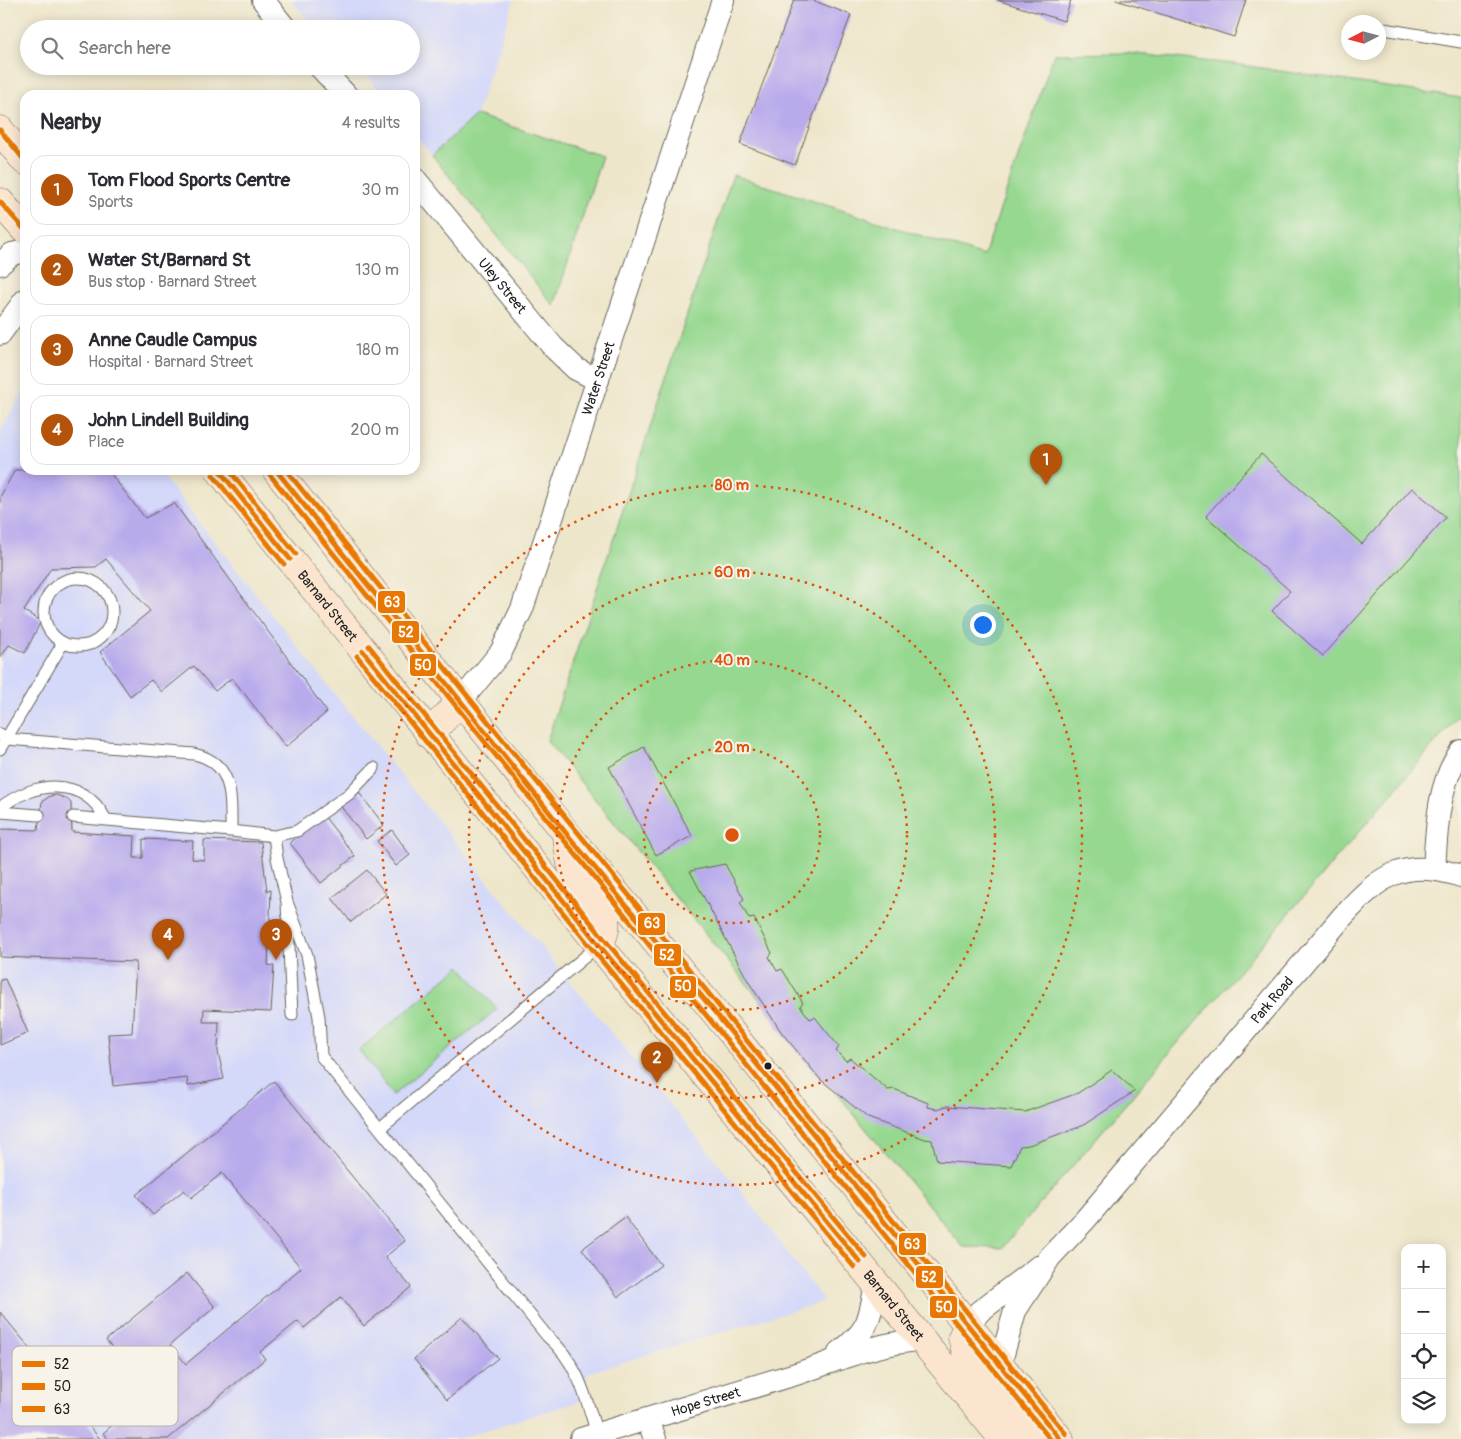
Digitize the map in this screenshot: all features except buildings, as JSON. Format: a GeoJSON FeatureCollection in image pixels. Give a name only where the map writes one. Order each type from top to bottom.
{"type":"FeatureCollection","features":[{"type":"Feature","properties":{"kind":"main road"},"geometry":{"type":"LineString","coordinates":[[0,130],[20,155]]}},
{"type":"Feature","properties":{"kind":"main road"},"geometry":{"type":"LineString","coordinates":[[0,202],[20,224]]}},
{"type":"Feature","properties":{"kind":"main road","name":"Barnard Street"},"geometry":{"type":"LineString","coordinates":[[223,475],[599,945],[1003,1439]]}},
{"type":"Feature","properties":{"kind":"main road"},"geometry":{"type":"LineString","coordinates":[[280,475],[566,833],[710,1005],[1060,1439]]}},
{"type":"Feature","properties":{"kind":"main road","name":"Water Street"},"geometry":{"type":"LineString","coordinates":[[430,734],[461,701]]}},
{"type":"Feature","properties":{"kind":"main road"},"geometry":{"type":"LineString","coordinates":[[566,833],[572,867],[576,877],[603,909],[606,924],[604,936],[599,945]]}},
{"type":"Feature","properties":{"kind":"main road"},"geometry":{"type":"LineString","coordinates":[[968,1325],[962,1337],[968,1359],[1030,1439]]}},
{"type":"Feature","properties":{"kind":"street"},"geometry":{"type":"LineString","coordinates":[[263,0],[279,20]]}},
{"type":"Feature","properties":{"kind":"street","name":"Water Street"},"geometry":{"type":"LineString","coordinates":[[461,701],[501,652],[519,617],[723,0]]}},
{"type":"Feature","properties":{"kind":"street"},"geometry":{"type":"LineString","coordinates":[[327,75],[341,90]]}},
{"type":"Feature","properties":{"kind":"street","name":"Uley Street"},"geometry":{"type":"LineString","coordinates":[[420,185],[558,352],[576,369],[598,380]]}},
{"type":"Feature","properties":{"kind":"street"},"geometry":{"type":"LineString","coordinates":[[0,264],[12,254],[20,253]]}},
{"type":"Feature","properties":{"kind":"street"},"geometry":{"type":"LineString","coordinates":[[0,334],[20,307]]}},
{"type":"Feature","properties":{"kind":"street"},"geometry":{"type":"LineString","coordinates":[[1434,869],[1440,801],[1451,769],[1461,751]]}},
{"type":"Feature","properties":{"kind":"street","name":"Park Road"},"geometry":{"type":"LineString","coordinates":[[968,1325],[993,1300],[1050,1257],[1085,1220],[1362,895],[1380,880],[1420,867],[1461,876]]}},
{"type":"Feature","properties":{"kind":"street","name":"Park Road"},"geometry":{"type":"LineString","coordinates":[[1000,1365],[1016,1311],[1050,1257]]}},
{"type":"Feature","properties":{"kind":"street","name":"Hope Street"},"geometry":{"type":"LineString","coordinates":[[828,1362],[862,1334],[869,1319],[876,1283]]}},
{"type":"Feature","properties":{"kind":"street","name":"Hope Street"},"geometry":{"type":"LineString","coordinates":[[589,1436],[652,1429],[828,1362],[887,1344],[923,1340]]}},
{"type":"Feature","properties":{"kind":"lane"},"geometry":{"type":"LineString","coordinates":[[1386,29],[1461,42]]}},
{"type":"Feature","properties":{"kind":"lane"},"geometry":{"type":"LineString","coordinates":[[77,577],[99,584],[112,603],[113,614],[110,625],[104,635],[96,642],[85,646],[63,643],[47,627],[44,616],[46,599],[56,585],[66,580],[77,577]]}},
{"type":"Feature","properties":{"kind":"lane"},"geometry":{"type":"LineString","coordinates":[[0,749],[4,736],[63,643]]}},
{"type":"Feature","properties":{"kind":"lane"},"geometry":{"type":"LineString","coordinates":[[4,736],[194,754],[209,758],[221,768],[228,785],[231,831]]}},
{"type":"Feature","properties":{"kind":"lane"},"geometry":{"type":"LineString","coordinates":[[73,816],[274,836],[297,831],[349,794],[374,768]]}},
{"type":"Feature","properties":{"kind":"lane"},"geometry":{"type":"LineString","coordinates":[[0,808],[10,800],[40,787],[68,788],[90,798],[105,818]]}},
{"type":"Feature","properties":{"kind":"lane"},"geometry":{"type":"LineString","coordinates":[[0,812],[39,815]]}},
{"type":"Feature","properties":{"kind":"lane"},"geometry":{"type":"LineString","coordinates":[[274,836],[286,902],[292,1016]]}},
{"type":"Feature","properties":{"kind":"lane"},"geometry":{"type":"LineString","coordinates":[[286,902],[307,955],[319,1017],[321,1056],[547,1336],[561,1348],[580,1381],[589,1436]]}},
{"type":"Feature","properties":{"kind":"lane"},"geometry":{"type":"LineString","coordinates":[[380,1128],[599,945]]}},
{"type":"Feature","properties":{"kind":"shaded area"},"geometry":{"type":"Polygon","coordinates":[[[291,0],[514,0],[476,115],[432,155],[420,140],[420,90],[379,90],[366,75],[420,75],[420,20],[308,20],[291,0]]]}},
{"type":"Feature","properties":{"kind":"shaded area"},"geometry":{"type":"Polygon","coordinates":[[[20,396],[20,475],[162,475],[358,723],[746,1197],[824,1301],[588,1373],[578,1402],[456,1439],[0,1439],[0,432],[20,396]]]}},
{"type":"Feature","properties":{"kind":"green space"},"geometry":{"type":"Polygon","coordinates":[[[1127,53],[1234,64],[1461,98],[1461,713],[1002,1248],[963,1247],[547,741],[733,175],[984,256],[1054,54],[1127,53]]]}},
{"type":"Feature","properties":{"kind":"green space"},"geometry":{"type":"Polygon","coordinates":[[[476,115],[602,156],[554,306],[432,155],[476,115]]]}},
{"type":"Feature","properties":{"kind":"green space"},"geometry":{"type":"Polygon","coordinates":[[[460,966],[497,1009],[393,1095],[359,1050],[460,966]]]}},
{"type":"Feature","properties":{"kind":"transit line","name":"52"},"geometry":{"type":"LineString","coordinates":[[0,130],[20,155]]}},
{"type":"Feature","properties":{"kind":"transit line","name":"52"},"geometry":{"type":"LineString","coordinates":[[0,202],[20,224]]}},
{"type":"Feature","properties":{"kind":"transit line","name":"50"},"geometry":{"type":"LineString","coordinates":[[213,475],[284,564]]}},
{"type":"Feature","properties":{"kind":"transit line","name":"52"},"geometry":{"type":"LineString","coordinates":[[223,475],[290,559]]}},
{"type":"Feature","properties":{"kind":"transit line","name":"63"},"geometry":{"type":"LineString","coordinates":[[233,475],[296,554]]}},
{"type":"Feature","properties":{"kind":"transit line","name":"50"},"geometry":{"type":"LineString","coordinates":[[270,475],[1050,1439]]}},
{"type":"Feature","properties":{"kind":"transit line","name":"52"},"geometry":{"type":"LineString","coordinates":[[280,475],[566,833],[709,1005],[1060,1439]]}},
{"type":"Feature","properties":{"kind":"transit line","name":"63"},"geometry":{"type":"LineString","coordinates":[[290,475],[1066,1434]]}},
{"type":"Feature","properties":{"kind":"transit line","name":"63"},"geometry":{"type":"LineString","coordinates":[[369,646],[605,940],[866,1257]]}},
{"type":"Feature","properties":{"kind":"transit line","name":"52"},"geometry":{"type":"LineString","coordinates":[[363,651],[599,945],[860,1262]]}},
{"type":"Feature","properties":{"kind":"transit line","name":"50"},"geometry":{"type":"LineString","coordinates":[[357,656],[593,950],[854,1267]]}},
{"type":"Feature","properties":{"kind":"place","name":"Tom Flood Sports Centre"},"geometry":{"type":"Point","coordinates":[1046,485]}},
{"type":"Feature","properties":{"kind":"place","name":"John Lindell Building"},"geometry":{"type":"Point","coordinates":[168,960]}},
{"type":"Feature","properties":{"kind":"place","name":"Anne Caudle Campus"},"geometry":{"type":"Point","coordinates":[276,960]}},
{"type":"Feature","properties":{"kind":"place","name":"Water St/Barnard St"},"geometry":{"type":"Point","coordinates":[657,1083]}}]}
